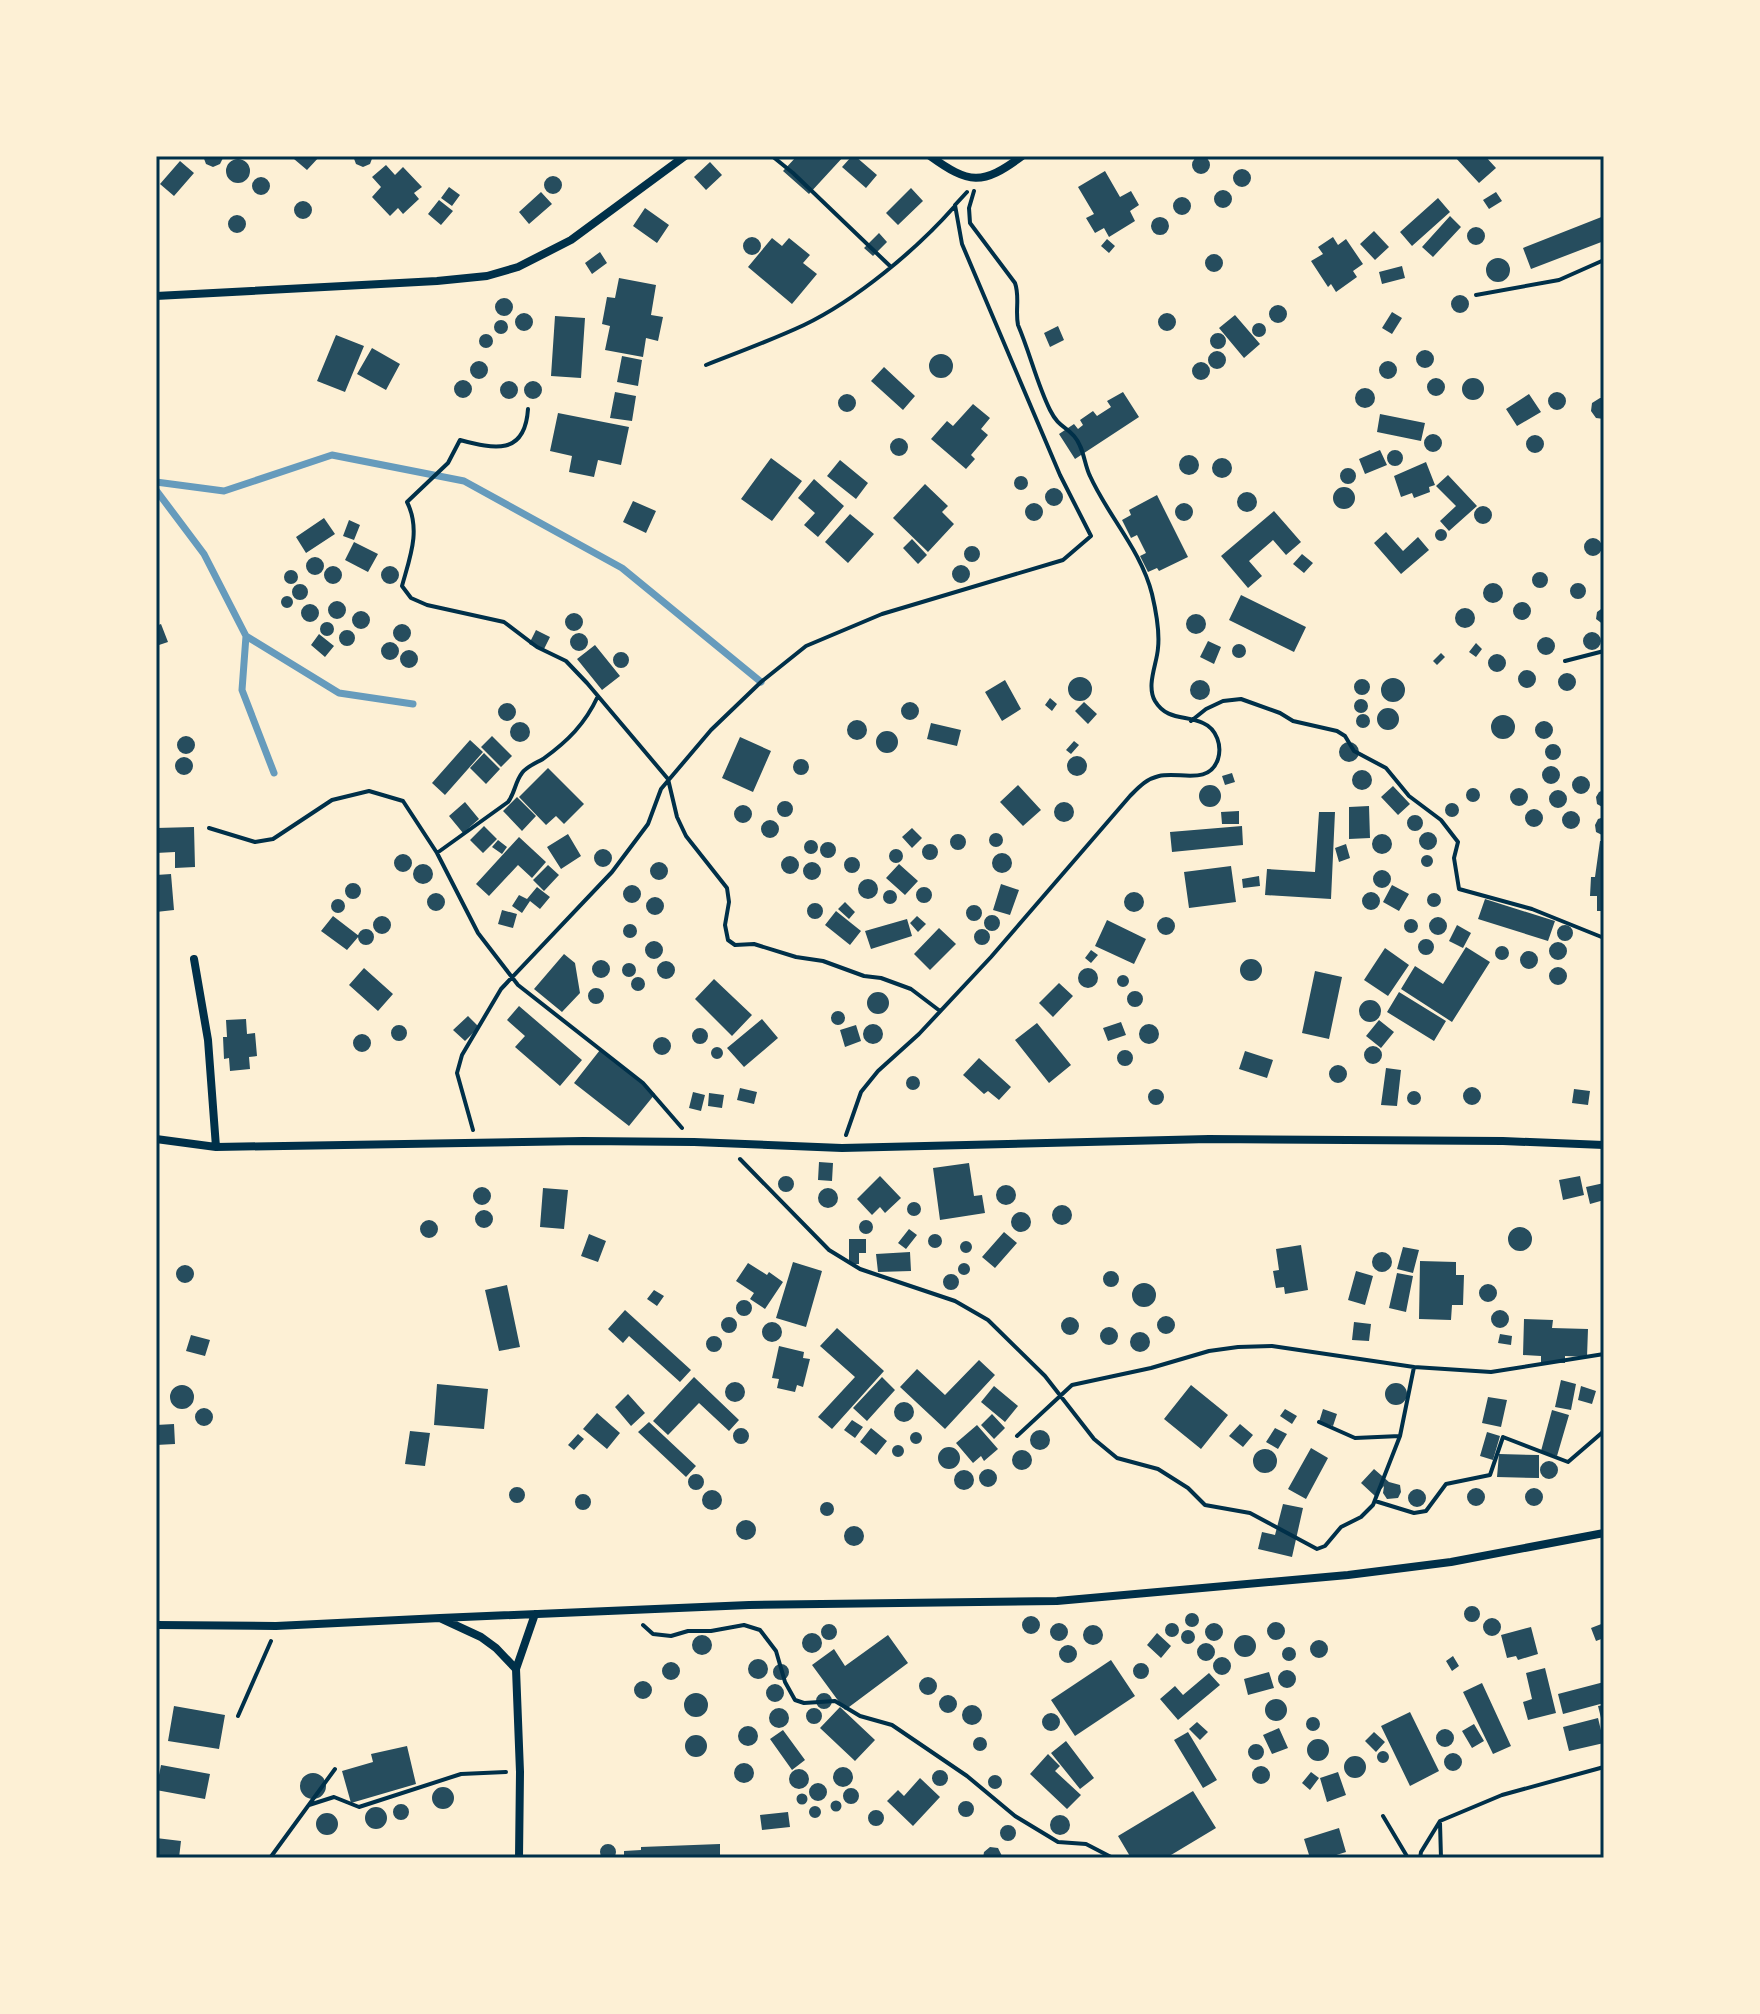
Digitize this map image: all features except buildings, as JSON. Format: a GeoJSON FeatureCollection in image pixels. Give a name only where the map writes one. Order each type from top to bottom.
{"type":"FeatureCollection","features":[{"type":"Feature","properties":{"kind":"street"},"geometry":{"type":"LineString","coordinates":[[156,296],[487,276],[518,267],[571,240],[685,156]]}},
{"type":"Feature","properties":{"kind":"street"},"geometry":{"type":"LineString","coordinates":[[930,156],[965,178],[979,178],[1007,168],[1022,156]]}},
{"type":"Feature","properties":{"kind":"street"},"geometry":{"type":"LineString","coordinates":[[194,959],[208,1040],[216,1147]]}},
{"type":"Feature","properties":{"kind":"street"},"geometry":{"type":"LineString","coordinates":[[156,1139],[216,1147],[694,1142],[842,1148],[1209,1139],[1604,1145]]}},
{"type":"Feature","properties":{"kind":"street"},"geometry":{"type":"LineString","coordinates":[[156,1625],[276,1626],[749,1605],[1057,1601],[1362,1574],[1451,1562],[1604,1533]]}},
{"type":"Feature","properties":{"kind":"street"},"geometry":{"type":"LineString","coordinates":[[519,1858],[516,1669],[535,1614]]}},
{"type":"Feature","properties":{"kind":"street"},"geometry":{"type":"LineString","coordinates":[[440,1618],[481,1637],[516,1669]]}},
{"type":"Feature","properties":{"kind":"path"},"geometry":{"type":"LineString","coordinates":[[772,156],[890,266]]}},
{"type":"Feature","properties":{"kind":"path"},"geometry":{"type":"LineString","coordinates":[[706,365],[806,324],[866,286],[927,237],[979,178]]}},
{"type":"Feature","properties":{"kind":"path"},"geometry":{"type":"LineString","coordinates":[[842,1148],[852,1111],[861,1092],[878,1071],[919,1034],[991,957],[1130,796],[1146,780],[1162,775],[1205,775],[1217,761],[1220,744],[1216,734],[1204,723],[1170,715],[1154,700],[1152,679],[1158,650],[1158,620],[1151,591],[1125,534],[1088,473],[1074,435],[1061,428],[1050,409],[1018,325],[1015,283],[970,223],[969,208],[979,178]]}},
{"type":"Feature","properties":{"kind":"path"},"geometry":{"type":"LineString","coordinates":[[477,1142],[457,1073],[462,1055],[501,989],[612,872],[648,824],[661,789],[711,730],[761,682],[806,646],[882,614],[1063,560],[1091,536],[1060,475],[962,244],[955,205]]}},
{"type":"Feature","properties":{"kind":"path"},"geometry":{"type":"LineString","coordinates":[[1476,295],[1559,280],[1604,260]]}},
{"type":"Feature","properties":{"kind":"path"},"geometry":{"type":"LineString","coordinates":[[528,409],[527,424],[507,446],[496,449],[460,440],[448,463],[407,502],[413,514],[415,536],[402,586],[411,598],[427,605],[504,622],[537,647],[566,661],[668,779],[677,817],[686,836],[727,888],[729,902],[725,925],[728,940],[735,945],[754,944],[796,957],[823,961],[864,976],[881,978],[911,989],[940,1011]]}},
{"type":"Feature","properties":{"kind":"path"},"geometry":{"type":"LineString","coordinates":[[1565,661],[1604,651]]}},
{"type":"Feature","properties":{"kind":"path"},"geometry":{"type":"LineString","coordinates":[[437,853],[508,802],[523,770],[567,741],[586,719],[598,696]]}},
{"type":"Feature","properties":{"kind":"path"},"geometry":{"type":"LineString","coordinates":[[1191,721],[1223,701],[1241,699],[1293,721],[1337,731],[1345,736],[1354,751],[1386,768],[1409,796],[1451,832],[1458,842],[1454,858],[1459,889],[1532,909],[1604,938]]}},
{"type":"Feature","properties":{"kind":"path"},"geometry":{"type":"LineString","coordinates":[[209,828],[255,842],[273,839],[332,800],[369,791],[403,801],[437,853],[478,933],[518,985],[643,1083],[694,1142]]}},
{"type":"Feature","properties":{"kind":"path"},"geometry":{"type":"LineString","coordinates":[[724,1143],[829,1250],[860,1269],[955,1301],[988,1320],[1045,1376],[1094,1439],[1117,1458],[1158,1469],[1188,1488],[1205,1505],[1250,1513],[1317,1549],[1325,1546],[1341,1527],[1361,1517],[1373,1501],[1400,1436],[1414,1367]]}},
{"type":"Feature","properties":{"kind":"path"},"geometry":{"type":"LineString","coordinates":[[1017,1436],[1072,1385],[1238,1347],[1272,1346],[1414,1367],[1491,1372],[1604,1354]]}},
{"type":"Feature","properties":{"kind":"path"},"geometry":{"type":"LineString","coordinates":[[1319,1422],[1355,1438],[1400,1436]]}},
{"type":"Feature","properties":{"kind":"path"},"geometry":{"type":"LineString","coordinates":[[1373,1501],[1414,1513],[1426,1511],[1446,1484],[1490,1475],[1503,1437],[1568,1462],[1604,1431]]}},
{"type":"Feature","properties":{"kind":"path"},"geometry":{"type":"LineString","coordinates":[[626,1611],[653,1634],[671,1636],[688,1631],[711,1631],[744,1625],[760,1630],[776,1651],[785,1682],[795,1700],[804,1703],[835,1701],[860,1716],[892,1725],[954,1767],[1015,1816],[1058,1842],[1086,1844],[1113,1858]]}},
{"type":"Feature","properties":{"kind":"path"},"geometry":{"type":"LineString","coordinates":[[238,1716],[276,1626]]}},
{"type":"Feature","properties":{"kind":"path"},"geometry":{"type":"LineString","coordinates":[[1420,1858],[1440,1821],[1502,1795],[1604,1767]]}},
{"type":"Feature","properties":{"kind":"path"},"geometry":{"type":"LineString","coordinates":[[270,1858],[335,1769]]}},
{"type":"Feature","properties":{"kind":"path"},"geometry":{"type":"LineString","coordinates":[[309,1805],[334,1797],[359,1807],[461,1774],[520,1772]]}},
{"type":"Feature","properties":{"kind":"path"},"geometry":{"type":"LineString","coordinates":[[1383,1816],[1408,1858]]}},
{"type":"Feature","properties":{"kind":"path"},"geometry":{"type":"LineString","coordinates":[[1440,1821],[1441,1858]]}},
{"type":"Feature","properties":{"kind":"waterway"},"geometry":{"type":"LineString","coordinates":[[156,482],[224,491],[332,455],[464,481],[622,568],[761,682]]}},
{"type":"Feature","properties":{"kind":"waterway"},"geometry":{"type":"LineString","coordinates":[[156,490],[204,554],[246,636],[242,690],[274,773]]}},
{"type":"Feature","properties":{"kind":"waterway"},"geometry":{"type":"LineString","coordinates":[[246,636],[339,693],[413,704]]}}]}
